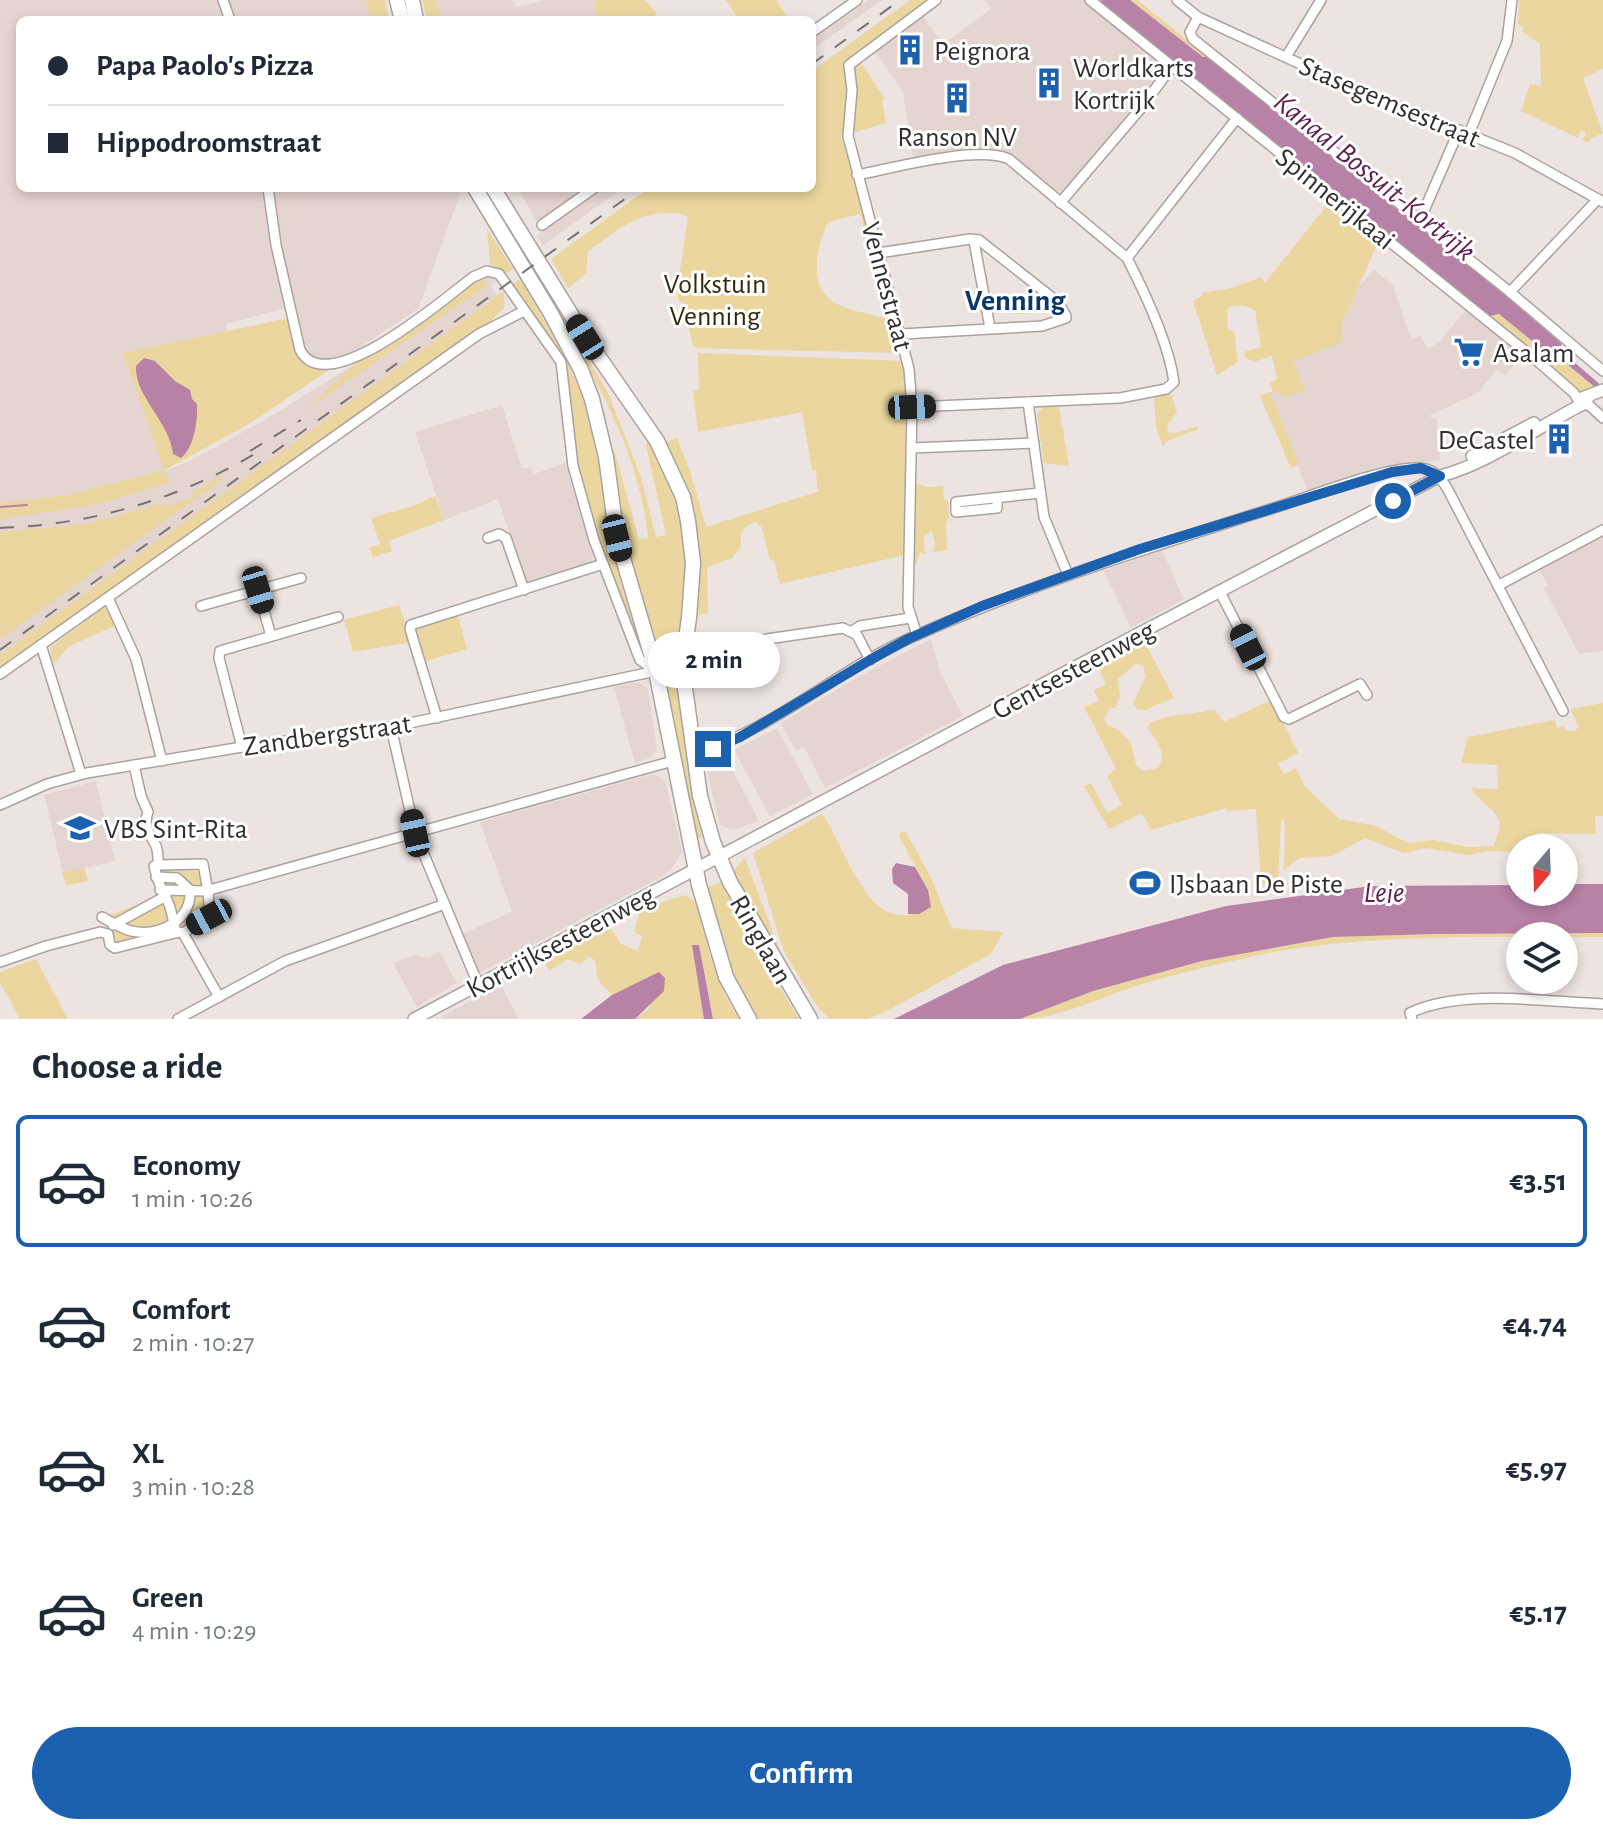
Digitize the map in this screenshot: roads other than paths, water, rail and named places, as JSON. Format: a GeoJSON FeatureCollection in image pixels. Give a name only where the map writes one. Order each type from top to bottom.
{"type":"FeatureCollection","features":[{"type":"Feature","properties":{"kind":"highway"},"geometry":{"type":"LineString","coordinates":[[477,192],[581,370],[599,425],[617,538],[656,671],[673,761],[707,863]]}},
{"type":"Feature","properties":{"kind":"highway"},"geometry":{"type":"LineString","coordinates":[[495,192],[585,337],[657,441],[675,477],[688,521],[693,563],[682,660],[707,863]]}},
{"type":"Feature","properties":{"kind":"highway","name":"Ringlaan"},"geometry":{"type":"LineString","coordinates":[[749,1019],[726,977],[701,893],[707,863],[730,882],[810,1019]]}},
{"type":"Feature","properties":{"kind":"main road","name":"Gentsesteenweg"},"geometry":{"type":"LineString","coordinates":[[707,863],[1440,476],[1480,460],[1603,390]]}},
{"type":"Feature","properties":{"kind":"main road","name":"Kortrijksesteenweg"},"geometry":{"type":"LineString","coordinates":[[414,1019],[707,863]]}},
{"type":"Feature","properties":{"kind":"street"},"geometry":{"type":"LineString","coordinates":[[816,29],[857,0]]}},
{"type":"Feature","properties":{"kind":"street","name":"Vennestraat"},"geometry":{"type":"LineString","coordinates":[[910,618],[912,407],[909,369],[848,136],[852,90],[849,65],[936,0]]}},
{"type":"Feature","properties":{"kind":"street","name":"Spinnerijkaai"},"geometry":{"type":"LineString","coordinates":[[1090,0],[1535,359],[1603,418]]}},
{"type":"Feature","properties":{"kind":"street"},"geometry":{"type":"LineString","coordinates":[[1286,57],[1321,0]]}},
{"type":"Feature","properties":{"kind":"street"},"geometry":{"type":"LineString","coordinates":[[1420,220],[1507,41],[1512,0]]}},
{"type":"Feature","properties":{"kind":"street","name":"Stasegemsestraat"},"geometry":{"type":"LineString","coordinates":[[1183,2],[1198,17],[1355,89],[1515,153],[1600,201]]}},
{"type":"Feature","properties":{"kind":"street"},"geometry":{"type":"LineString","coordinates":[[1198,17],[1190,34],[1510,292],[1603,371]]}},
{"type":"Feature","properties":{"kind":"street"},"geometry":{"type":"LineString","coordinates":[[1060,203],[1142,107],[1172,66]]}},
{"type":"Feature","properties":{"kind":"street"},"geometry":{"type":"LineString","coordinates":[[1127,258],[1237,118]]}},
{"type":"Feature","properties":{"kind":"street"},"geometry":{"type":"LineString","coordinates":[[857,175],[973,154],[998,154],[1009,159],[1127,258],[1164,349],[1173,385],[1120,398],[912,407]]}},
{"type":"Feature","properties":{"kind":"street"},"geometry":{"type":"LineString","coordinates":[[269,192],[276,245],[299,345],[310,362],[328,364],[371,351],[473,277],[487,271],[499,274],[561,362],[573,466],[594,540],[640,660],[656,671]]}},
{"type":"Feature","properties":{"kind":"street"},"geometry":{"type":"LineString","coordinates":[[542,225],[588,192]]}},
{"type":"Feature","properties":{"kind":"street"},"geometry":{"type":"LineString","coordinates":[[1510,292],[1600,201]]}},
{"type":"Feature","properties":{"kind":"street"},"geometry":{"type":"LineString","coordinates":[[879,253],[970,239],[984,242],[1059,303],[1066,318],[1050,325],[902,334]]}},
{"type":"Feature","properties":{"kind":"street"},"geometry":{"type":"LineString","coordinates":[[974,241],[990,328]]}},
{"type":"Feature","properties":{"kind":"street"},"geometry":{"type":"LineString","coordinates":[[0,674],[479,334],[524,311]]}},
{"type":"Feature","properties":{"kind":"street"},"geometry":{"type":"LineString","coordinates":[[1028,402],[1044,517],[1068,575]]}},
{"type":"Feature","properties":{"kind":"street"},"geometry":{"type":"LineString","coordinates":[[911,448],[1034,443]]}},
{"type":"Feature","properties":{"kind":"street"},"geometry":{"type":"LineString","coordinates":[[692,755],[740,737],[870,660],[982,606],[1140,549],[1392,472],[1421,468],[1440,476],[1563,711]]}},
{"type":"Feature","properties":{"kind":"street"},"geometry":{"type":"LineString","coordinates":[[997,498],[1040,493]]}},
{"type":"Feature","properties":{"kind":"street"},"geometry":{"type":"LineString","coordinates":[[1499,585],[1603,530]]}},
{"type":"Feature","properties":{"kind":"street"},"geometry":{"type":"LineString","coordinates":[[488,538],[499,534],[505,537],[524,590]]}},
{"type":"Feature","properties":{"kind":"street"},"geometry":{"type":"LineString","coordinates":[[437,718],[411,625],[603,564]]}},
{"type":"Feature","properties":{"kind":"street"},"geometry":{"type":"LineString","coordinates":[[201,606],[301,578]]}},
{"type":"Feature","properties":{"kind":"street"},"geometry":{"type":"LineString","coordinates":[[258,590],[271,636]]}},
{"type":"Feature","properties":{"kind":"street"},"geometry":{"type":"LineString","coordinates":[[1220,592],[1287,718],[1360,684],[1367,695]]}},
{"type":"Feature","properties":{"kind":"street"},"geometry":{"type":"LineString","coordinates":[[108,598],[136,659],[162,761]]}},
{"type":"Feature","properties":{"kind":"street"},"geometry":{"type":"LineString","coordinates":[[242,747],[219,654],[223,649],[338,617]]}},
{"type":"Feature","properties":{"kind":"street"},"geometry":{"type":"LineString","coordinates":[[852,631],[860,626],[910,618],[917,635]]}},
{"type":"Feature","properties":{"kind":"street"},"geometry":{"type":"LineString","coordinates":[[708,655],[787,635],[840,629],[852,631],[859,637],[870,660]]}},
{"type":"Feature","properties":{"kind":"street"},"geometry":{"type":"LineString","coordinates":[[41,645],[81,774]]}},
{"type":"Feature","properties":{"kind":"street","name":"Zandbergstraat"},"geometry":{"type":"LineString","coordinates":[[0,805],[47,784],[81,774],[242,747],[391,727],[656,671]]}},
{"type":"Feature","properties":{"kind":"street"},"geometry":{"type":"LineString","coordinates":[[391,727],[415,833],[478,984]]}},
{"type":"Feature","properties":{"kind":"street"},"geometry":{"type":"LineString","coordinates":[[0,962],[46,946],[105,933],[163,893],[208,891],[673,761]]}},
{"type":"Feature","properties":{"kind":"street"},"geometry":{"type":"LineString","coordinates":[[134,765],[141,796],[146,802],[148,812],[145,820],[149,838],[155,845],[156,877],[177,930],[219,997]]}},
{"type":"Feature","properties":{"kind":"street"},"geometry":{"type":"LineString","coordinates":[[105,933],[114,948],[177,930],[212,913],[203,864],[157,861]]}},
{"type":"Feature","properties":{"kind":"street"},"geometry":{"type":"LineString","coordinates":[[156,877],[177,878],[190,890]]}},
{"type":"Feature","properties":{"kind":"street"},"geometry":{"type":"LineString","coordinates":[[177,930],[187,909],[190,890]]}},
{"type":"Feature","properties":{"kind":"street"},"geometry":{"type":"LineString","coordinates":[[178,1019],[299,955],[445,904]]}},
{"type":"Feature","properties":{"kind":"street"},"geometry":{"type":"LineString","coordinates":[[102,917],[131,931],[177,930]]}},
{"type":"Feature","properties":{"kind":"street"},"geometry":{"type":"LineString","coordinates":[[1411,1016],[1462,998],[1603,1004]]}},
{"type":"Feature","properties":{"kind":"water"},"geometry":{"type":"Polygon","coordinates":[[[1101,0],[1130,0],[1203,57],[1209,57],[1511,300],[1562,344],[1559,349],[1603,387],[1603,394],[1555,354],[1552,357],[1499,314],[1490,316],[1102,4],[1101,0]]]}},
{"type":"Feature","properties":{"kind":"water"},"geometry":{"type":"Polygon","coordinates":[[[144,358],[155,361],[175,381],[190,390],[197,404],[192,441],[181,458],[173,454],[166,431],[141,388],[136,366],[144,358]]]}},
{"type":"Feature","properties":{"kind":"water"},"geometry":{"type":"Polygon","coordinates":[[[896,863],[915,867],[928,890],[931,907],[919,914],[908,914],[908,894],[893,883],[892,869],[896,863]]]}},
{"type":"Feature","properties":{"kind":"water","name":"Leie"},"geometry":{"type":"Polygon","coordinates":[[[1578,884],[1603,884],[1603,933],[1578,933],[1578,922],[1506,922],[1506,934],[1333,937],[1202,961],[1093,991],[1020,1019],[894,1019],[1003,965],[1226,906],[1371,886],[1506,885],[1506,906],[1578,906],[1578,884]]]}},
{"type":"Feature","properties":{"kind":"water"},"geometry":{"type":"Polygon","coordinates":[[[692,945],[699,945],[713,1019],[704,1019],[692,945]]]}},
{"type":"Feature","properties":{"kind":"water"},"geometry":{"type":"Polygon","coordinates":[[[659,972],[665,978],[664,991],[635,1019],[581,1019],[612,995],[659,972]]]}},
{"type":"Feature","properties":{"kind":"waterway"},"geometry":{"type":"LineString","coordinates":[[0,507],[27,505]]}},
{"type":"Feature","properties":{"kind":"railway"},"geometry":{"type":"LineString","coordinates":[[816,61],[900,0]]}},
{"type":"Feature","properties":{"kind":"railway"},"geometry":{"type":"LineString","coordinates":[[0,650],[634,192]]}},
{"type":"Feature","properties":{"kind":"railway"},"geometry":{"type":"LineString","coordinates":[[250,451],[301,420]]}},
{"type":"Feature","properties":{"kind":"railway"},"geometry":{"type":"LineString","coordinates":[[0,528],[69,521],[136,506],[200,482],[261,450]]}},
{"type":"Feature","properties":{"kind":"place","name":"Peignora"},"geometry":{"type":"Point","coordinates":[910,50]}},
{"type":"Feature","properties":{"kind":"place","name":"Worldkarts Kortrijk"},"geometry":{"type":"Point","coordinates":[1049,83]}},
{"type":"Feature","properties":{"kind":"place","name":"Ranson NV"},"geometry":{"type":"Point","coordinates":[957,98]}},
{"type":"Feature","properties":{"kind":"place","name":"Asalam"},"geometry":{"type":"Point","coordinates":[1469,352]}},
{"type":"Feature","properties":{"kind":"place","name":"DeCastel"},"geometry":{"type":"Point","coordinates":[1559,439]}},
{"type":"Feature","properties":{"kind":"place","name":"VBS Sint-Rita"},"geometry":{"type":"Point","coordinates":[80,828]}},
{"type":"Feature","properties":{"kind":"place","name":"IJsbaan De Piste"},"geometry":{"type":"Point","coordinates":[1145,883]}},
{"type":"Feature","properties":{"kind":"district","name":"Venning"},"geometry":{"type":"Point","coordinates":[1015,300]}},
{"type":"Feature","properties":{"kind":"water label","name":"Kanaal Bossuit-Kortrijk"},"geometry":{"type":"Point","coordinates":[1375,176]}},
{"type":"Feature","properties":{"kind":"park label","name":"Volkstuin Venning"},"geometry":{"type":"Point","coordinates":[715,299]}}]}
